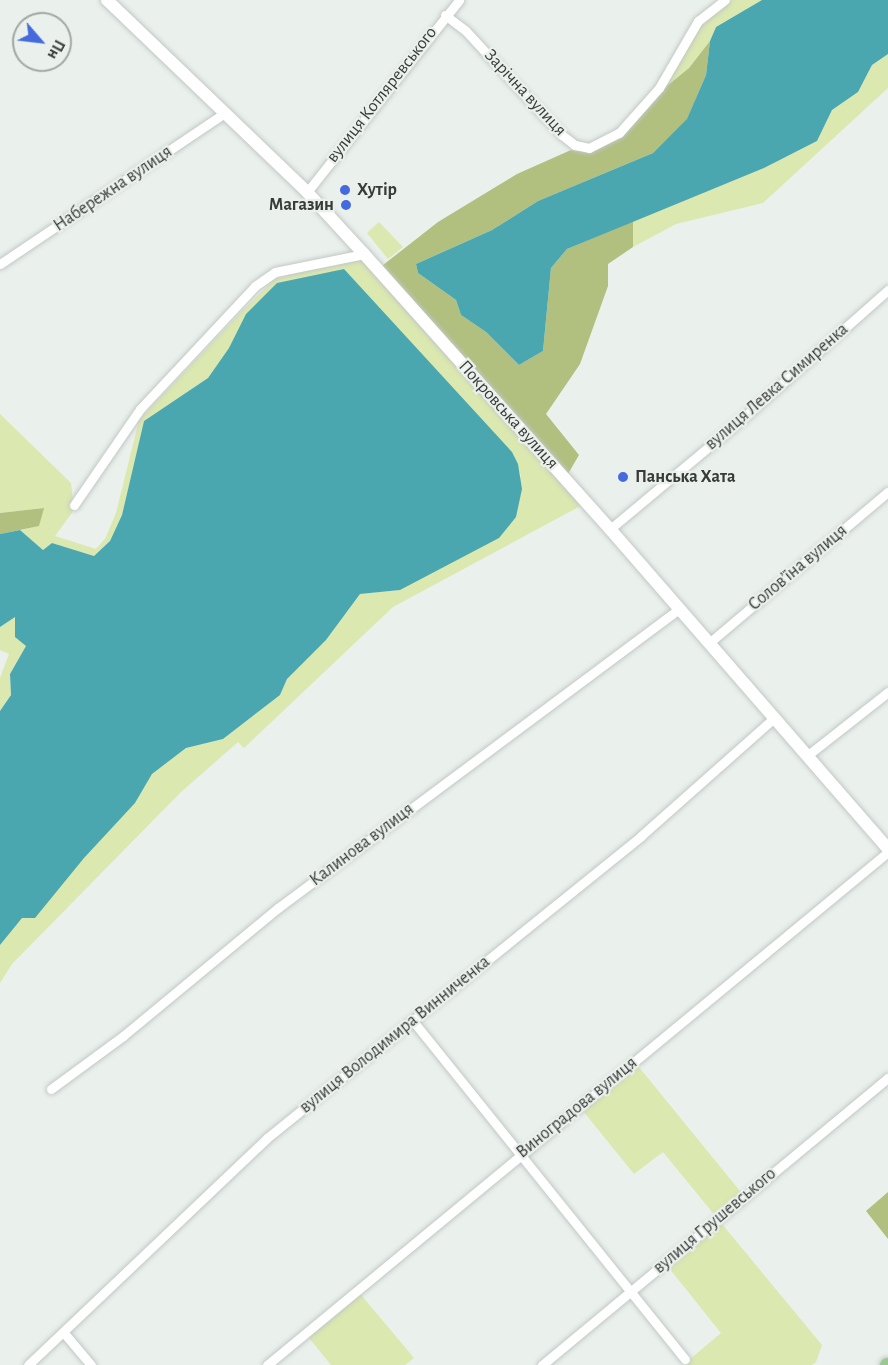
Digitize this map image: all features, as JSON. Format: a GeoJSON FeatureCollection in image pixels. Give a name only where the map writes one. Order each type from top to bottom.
{"type":"FeatureCollection","features":[{"type":"Feature","properties":{"kind":"street","name":"Покровська вулиця"},"geometry":{"type":"LineString","coordinates":[[107,0],[307,192],[364,254],[610,529],[888,850]]}},
{"type":"Feature","properties":{"kind":"street","name":"вулиця Котляревського"},"geometry":{"type":"LineString","coordinates":[[307,192],[459,0]]}},
{"type":"Feature","properties":{"kind":"street","name":"Зарічна вулиця"},"geometry":{"type":"LineString","coordinates":[[445,15],[465,30],[562,135],[574,145],[589,148],[619,133],[658,88],[698,21],[725,0]]}},
{"type":"Feature","properties":{"kind":"street","name":"Набережна вулиця"},"geometry":{"type":"LineString","coordinates":[[0,264],[225,113]]}},
{"type":"Feature","properties":{"kind":"street"},"geometry":{"type":"LineString","coordinates":[[74,504],[140,409],[255,286],[275,272],[364,254]]}},
{"type":"Feature","properties":{"kind":"street","name":"вулиця Левка Симиренка"},"geometry":{"type":"LineString","coordinates":[[610,529],[742,419],[888,290]]}},
{"type":"Feature","properties":{"kind":"street","name":"Соловʼїна вулиця"},"geometry":{"type":"LineString","coordinates":[[709,643],[888,492]]}},
{"type":"Feature","properties":{"kind":"street","name":"Калинова вулиця"},"geometry":{"type":"LineString","coordinates":[[51,1089],[123,1036],[278,908],[679,609]]}},
{"type":"Feature","properties":{"kind":"street"},"geometry":{"type":"LineString","coordinates":[[808,755],[888,692]]}},
{"type":"Feature","properties":{"kind":"street","name":"вулиця Володимира Винниченка"},"geometry":{"type":"LineString","coordinates":[[28,1365],[64,1333],[200,1199],[267,1138],[641,836],[774,718]]}},
{"type":"Feature","properties":{"kind":"street","name":"Виноградова вулиця"},"geometry":{"type":"LineString","coordinates":[[267,1365],[888,850]]}},
{"type":"Feature","properties":{"kind":"street"},"geometry":{"type":"LineString","coordinates":[[413,1020],[685,1359]]}},
{"type":"Feature","properties":{"kind":"street","name":"вулиця Грушевського"},"geometry":{"type":"LineString","coordinates":[[542,1365],[888,1078]]}},
{"type":"Feature","properties":{"kind":"street"},"geometry":{"type":"LineString","coordinates":[[64,1333],[91,1365]]}},
{"type":"Feature","properties":{"kind":"green space"},"geometry":{"type":"Polygon","coordinates":[[[732,0],[762,0],[716,27],[710,41],[689,68],[662,90],[702,24],[732,0]]]}},
{"type":"Feature","properties":{"kind":"green space"},"geometry":{"type":"Polygon","coordinates":[[[710,41],[706,75],[687,120],[653,153],[538,201],[492,230],[416,264],[418,273],[456,300],[461,315],[486,332],[519,365],[543,351],[551,268],[567,249],[633,221],[633,247],[608,264],[608,286],[580,364],[546,414],[579,455],[565,479],[378,269],[438,222],[517,174],[571,150],[591,152],[621,138],[662,90],[689,68],[710,41]]]}},
{"type":"Feature","properties":{"kind":"green space"},"geometry":{"type":"Polygon","coordinates":[[[888,54],[888,88],[763,203],[676,224],[633,247],[633,221],[764,168],[817,141],[832,110],[858,92],[872,65],[888,54]]]}},
{"type":"Feature","properties":{"kind":"green space"},"geometry":{"type":"Polygon","coordinates":[[[379,222],[403,247],[388,259],[367,233],[379,222]]]}},
{"type":"Feature","properties":{"kind":"green space"},"geometry":{"type":"Polygon","coordinates":[[[364,254],[586,503],[393,607],[244,748],[238,742],[180,793],[12,964],[0,983],[0,945],[10,930],[135,803],[152,774],[186,748],[223,739],[280,695],[287,679],[326,640],[360,594],[400,590],[521,476],[512,452],[229,348],[208,378],[144,421],[122,515],[110,541],[94,556],[52,543],[43,550],[20,530],[39,526],[43,508],[0,513],[0,414],[71,483],[74,510],[55,536],[96,549],[105,539],[116,513],[139,420],[275,279],[364,254]]]}},
{"type":"Feature","properties":{"kind":"green space"},"geometry":{"type":"Polygon","coordinates":[[[44,508],[39,526],[0,534],[0,513],[44,508]]]}},
{"type":"Feature","properties":{"kind":"green space"},"geometry":{"type":"Polygon","coordinates":[[[15,616],[17,630],[26,646],[10,674],[11,695],[0,711],[0,678],[9,654],[0,650],[0,627],[15,616]]]}},
{"type":"Feature","properties":{"kind":"green space"},"geometry":{"type":"Polygon","coordinates":[[[634,1061],[744,1196],[717,1218],[663,1152],[634,1174],[579,1106],[634,1061]]]}},
{"type":"Feature","properties":{"kind":"green space"},"geometry":{"type":"Polygon","coordinates":[[[888,1192],[888,1239],[866,1211],[888,1192]]]}},
{"type":"Feature","properties":{"kind":"green space"},"geometry":{"type":"Polygon","coordinates":[[[717,1218],[822,1345],[816,1362],[812,1365],[683,1365],[721,1333],[665,1263],[717,1218]]]}},
{"type":"Feature","properties":{"kind":"green space"},"geometry":{"type":"Polygon","coordinates":[[[357,1290],[414,1358],[405,1365],[331,1365],[305,1333],[357,1290]]]}},
{"type":"Feature","properties":{"kind":"water"},"geometry":{"type":"Polygon","coordinates":[[[762,0],[888,0],[888,54],[872,65],[858,92],[832,110],[817,141],[764,168],[567,249],[551,268],[543,351],[519,365],[486,332],[461,315],[456,300],[418,273],[416,264],[492,230],[538,201],[653,153],[687,119],[706,75],[710,41],[716,27],[762,0]]]}},
{"type":"Feature","properties":{"kind":"water"},"geometry":{"type":"Polygon","coordinates":[[[344,269],[512,452],[518,464],[522,489],[516,517],[499,538],[400,590],[360,594],[326,640],[287,679],[280,695],[223,739],[186,748],[152,774],[135,803],[84,858],[35,918],[22,918],[0,945],[0,711],[11,695],[10,674],[26,646],[15,637],[15,617],[0,627],[0,534],[20,530],[43,550],[52,543],[94,556],[110,541],[122,515],[144,421],[208,378],[229,348],[246,314],[277,283],[344,269]]]}},
{"type":"Feature","properties":{"kind":"place","name":"Хутір"},"geometry":{"type":"Point","coordinates":[345,190]}},
{"type":"Feature","properties":{"kind":"place","name":"Магазин"},"geometry":{"type":"Point","coordinates":[346,205]}},
{"type":"Feature","properties":{"kind":"place","name":"Панська Хата"},"geometry":{"type":"Point","coordinates":[623,477]}}]}
